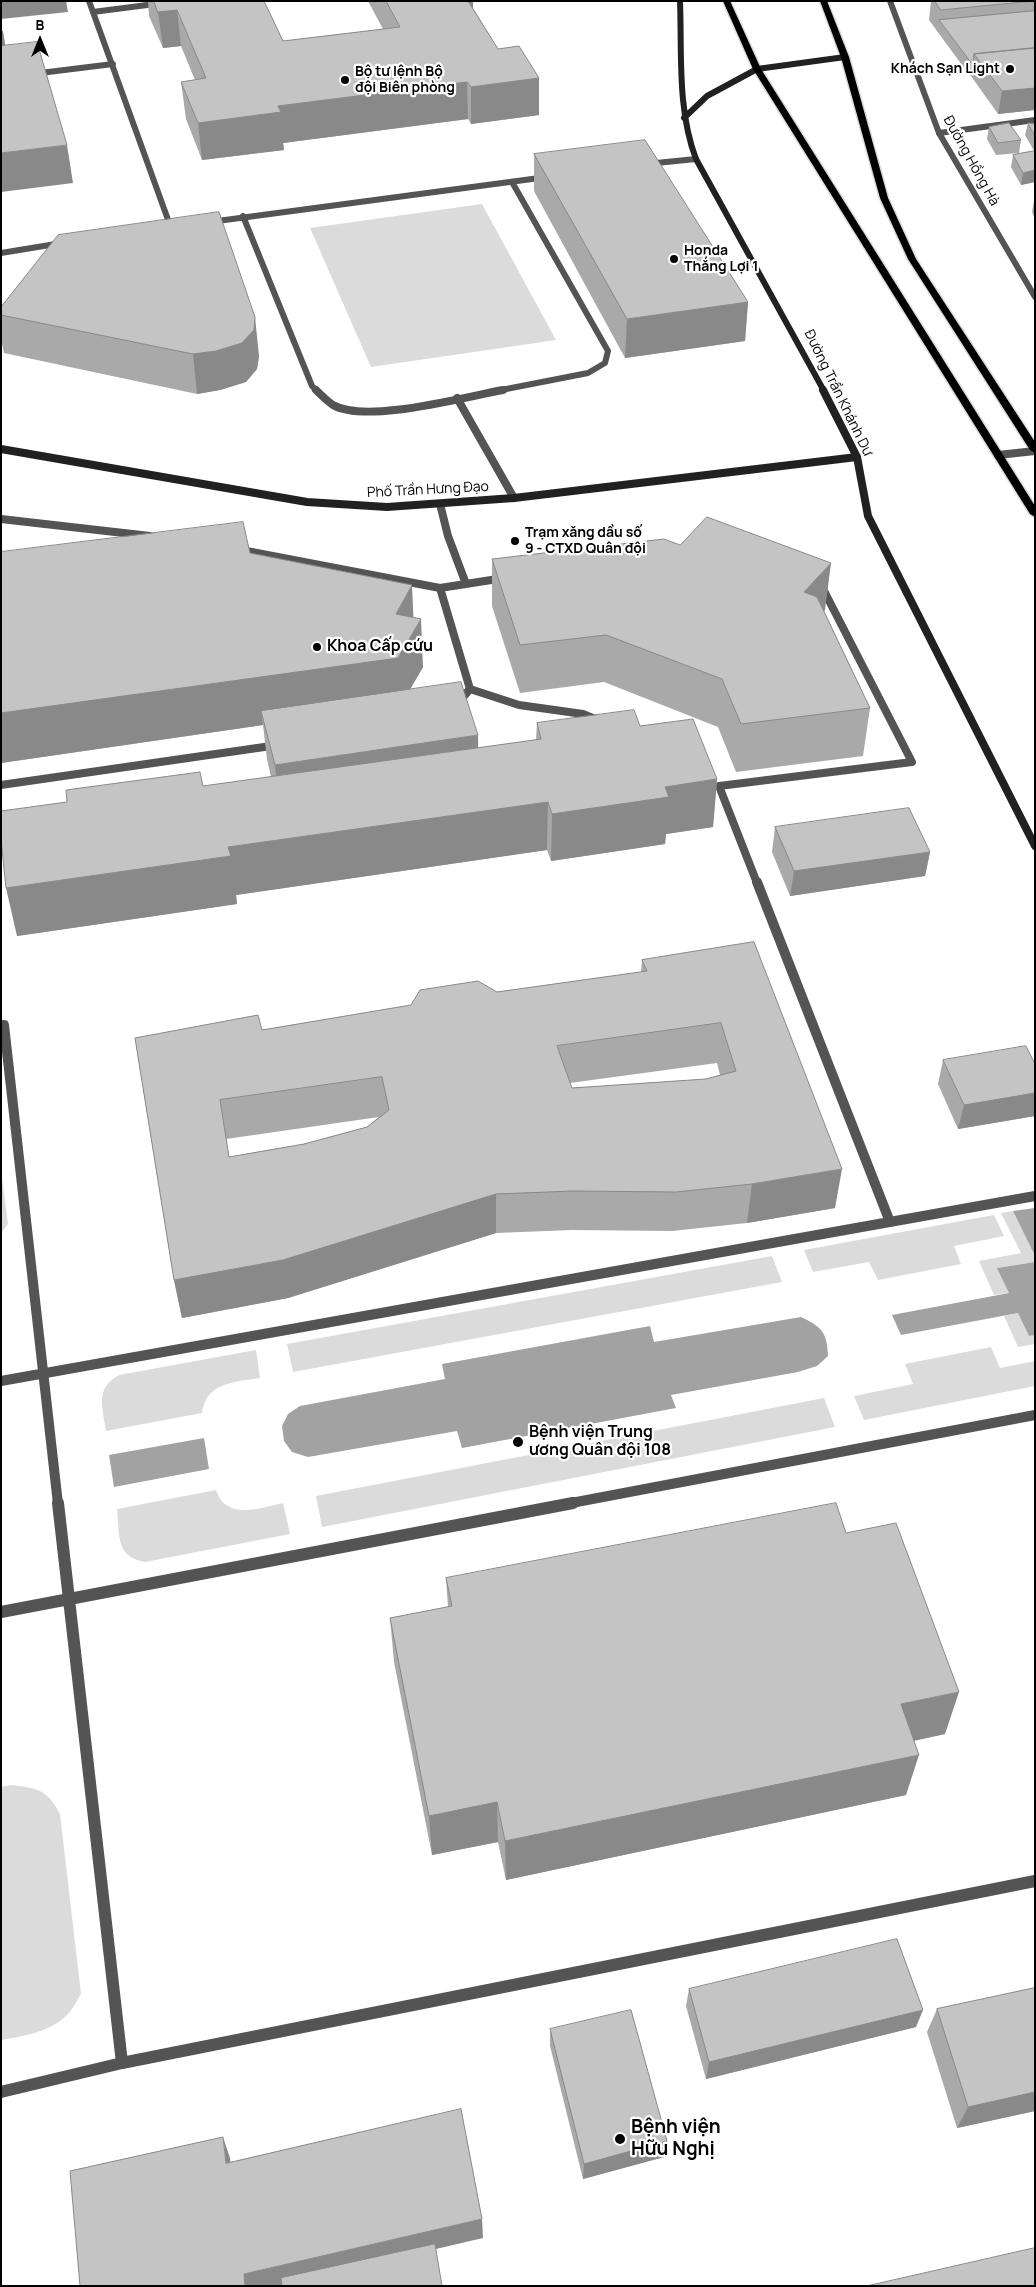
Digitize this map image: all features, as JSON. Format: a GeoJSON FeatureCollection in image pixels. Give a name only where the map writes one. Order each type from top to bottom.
{"type":"FeatureCollection","features":[{"type":"Feature","properties":{"kind":"main road","name":"Đường Trần Khánh Dư"},"geometry":{"type":"LineString","coordinates":[[680,1],[684,118],[696,159],[815,373],[857,457],[868,516],[1035,846]]}},
{"type":"Feature","properties":{"kind":"main road"},"geometry":{"type":"LineString","coordinates":[[726,1],[757,68],[1035,514]]}},
{"type":"Feature","properties":{"kind":"main road"},"geometry":{"type":"LineString","coordinates":[[822,1],[844,57],[884,198],[912,259],[1035,451]]}},
{"type":"Feature","properties":{"kind":"main road"},"geometry":{"type":"LineString","coordinates":[[684,118],[707,96],[757,68],[844,57]]}},
{"type":"Feature","properties":{"kind":"main road","name":"Phố Trần Hưng Đạo"},"geometry":{"type":"LineString","coordinates":[[1,449],[307,502],[387,507],[514,498],[857,457]]}},
{"type":"Feature","properties":{"kind":"street"},"geometry":{"type":"LineString","coordinates":[[89,1],[171,228]]}},
{"type":"Feature","properties":{"kind":"street"},"geometry":{"type":"LineString","coordinates":[[93,12],[178,1]]}},
{"type":"Feature","properties":{"kind":"street","name":"Đường Hồng Hà"},"geometry":{"type":"LineString","coordinates":[[890,1],[939,133],[1035,297]]}},
{"type":"Feature","properties":{"kind":"street"},"geometry":{"type":"LineString","coordinates":[[20,76],[113,64]]}},
{"type":"Feature","properties":{"kind":"street"},"geometry":{"type":"LineString","coordinates":[[939,133],[1035,120]]}},
{"type":"Feature","properties":{"kind":"street"},"geometry":{"type":"LineString","coordinates":[[635,165],[696,159]]}},
{"type":"Feature","properties":{"kind":"street"},"geometry":{"type":"LineString","coordinates":[[198,224],[244,216],[560,176]]}},
{"type":"Feature","properties":{"kind":"street"},"geometry":{"type":"LineString","coordinates":[[244,216],[312,386],[333,405],[344,409],[384,412],[588,373],[605,363],[608,351],[512,182]]}},
{"type":"Feature","properties":{"kind":"street"},"geometry":{"type":"LineString","coordinates":[[162,229],[180,226]]}},
{"type":"Feature","properties":{"kind":"street"},"geometry":{"type":"LineString","coordinates":[[1,253],[66,242]]}},
{"type":"Feature","properties":{"kind":"street"},"geometry":{"type":"LineString","coordinates":[[457,398],[514,498]]}},
{"type":"Feature","properties":{"kind":"street"},"geometry":{"type":"LineString","coordinates":[[998,455],[1035,451]]}},
{"type":"Feature","properties":{"kind":"street"},"geometry":{"type":"LineString","coordinates":[[440,504],[448,536],[466,584]]}},
{"type":"Feature","properties":{"kind":"street"},"geometry":{"type":"LineString","coordinates":[[1,519],[156,537]]}},
{"type":"Feature","properties":{"kind":"street"},"geometry":{"type":"LineString","coordinates":[[223,546],[440,588],[514,576]]}},
{"type":"Feature","properties":{"kind":"street"},"geometry":{"type":"LineString","coordinates":[[817,577],[912,762],[716,783],[890,1222]]}},
{"type":"Feature","properties":{"kind":"street"},"geometry":{"type":"LineString","coordinates":[[440,588],[470,689]]}},
{"type":"Feature","properties":{"kind":"street"},"geometry":{"type":"LineString","coordinates":[[446,715],[470,689]]}},
{"type":"Feature","properties":{"kind":"street"},"geometry":{"type":"LineString","coordinates":[[470,689],[519,706],[583,714],[610,724]]}},
{"type":"Feature","properties":{"kind":"street"},"geometry":{"type":"LineString","coordinates":[[1,785],[284,744]]}},
{"type":"Feature","properties":{"kind":"street"},"geometry":{"type":"LineString","coordinates":[[1,1025],[4,1024],[122,2063]]}},
{"type":"Feature","properties":{"kind":"street"},"geometry":{"type":"LineString","coordinates":[[1,1381],[1035,1196]]}},
{"type":"Feature","properties":{"kind":"street"},"geometry":{"type":"LineString","coordinates":[[1,1612],[1035,1415]]}},
{"type":"Feature","properties":{"kind":"street"},"geometry":{"type":"LineString","coordinates":[[1,2092],[122,2063],[1035,1881]]}},
{"type":"Feature","properties":{"kind":"shaded area"},"geometry":{"type":"Polygon","coordinates":[[[482,204],[556,340],[371,367],[310,228],[482,204]]]}},
{"type":"Feature","properties":{"kind":"shaded area"},"geometry":{"type":"Polygon","coordinates":[[[1,1170],[8,1224],[1,1233],[1,1170]]]}},
{"type":"Feature","properties":{"kind":"shaded area"},"geometry":{"type":"Polygon","coordinates":[[[1035,1208],[1035,1256],[1013,1211],[1035,1208]]]}},
{"type":"Feature","properties":{"kind":"shaded area"},"geometry":{"type":"Polygon","coordinates":[[[1013,1211],[1035,1256],[1035,1262],[998,1268],[1009,1293],[994,1295],[979,1261],[1021,1253],[1001,1213],[1013,1211]]]}},
{"type":"Feature","properties":{"kind":"shaded area"},"geometry":{"type":"Polygon","coordinates":[[[994,1215],[1004,1236],[954,1246],[961,1264],[878,1280],[869,1262],[813,1272],[804,1250],[994,1215]]]}},
{"type":"Feature","properties":{"kind":"shaded area"},"geometry":{"type":"Polygon","coordinates":[[[772,1256],[782,1282],[293,1372],[287,1344],[772,1256]]]}},
{"type":"Feature","properties":{"kind":"shaded area"},"geometry":{"type":"Polygon","coordinates":[[[1035,1262],[1035,1335],[1029,1336],[1018,1313],[901,1335],[892,1315],[1009,1293],[997,1268],[1035,1262]]]}},
{"type":"Feature","properties":{"kind":"shaded area"},"geometry":{"type":"Polygon","coordinates":[[[1018,1313],[1029,1336],[1035,1335],[1035,1344],[1018,1347],[1004,1316],[1018,1313]]]}},
{"type":"Feature","properties":{"kind":"shaded area"},"geometry":{"type":"Polygon","coordinates":[[[801,1317],[819,1327],[825,1336],[828,1356],[817,1366],[798,1372],[671,1395],[676,1408],[462,1448],[457,1431],[308,1457],[292,1452],[284,1441],[282,1426],[288,1414],[300,1406],[445,1379],[442,1364],[650,1326],[654,1342],[801,1317]]]}},
{"type":"Feature","properties":{"kind":"shaded area"},"geometry":{"type":"Polygon","coordinates":[[[991,1347],[1000,1368],[1035,1361],[1035,1386],[864,1420],[854,1396],[913,1384],[905,1364],[991,1347]]]}},
{"type":"Feature","properties":{"kind":"shaded area"},"geometry":{"type":"Polygon","coordinates":[[[256,1350],[260,1378],[223,1385],[216,1389],[209,1395],[202,1413],[106,1431],[102,1407],[103,1393],[111,1380],[119,1375],[256,1350]]]}},
{"type":"Feature","properties":{"kind":"shaded area"},"geometry":{"type":"Polygon","coordinates":[[[824,1398],[835,1427],[322,1527],[316,1496],[824,1398]]]}},
{"type":"Feature","properties":{"kind":"shaded area"},"geometry":{"type":"Polygon","coordinates":[[[204,1438],[209,1469],[114,1487],[109,1455],[204,1438]]]}},
{"type":"Feature","properties":{"kind":"shaded area"},"geometry":{"type":"Polygon","coordinates":[[[216,1490],[221,1500],[227,1506],[236,1509],[254,1509],[283,1503],[290,1534],[145,1562],[128,1555],[124,1550],[119,1536],[117,1509],[216,1490]]]}},
{"type":"Feature","properties":{"kind":"shaded area"},"geometry":{"type":"Polygon","coordinates":[[[10,1785],[40,1791],[51,1799],[60,1814],[81,1994],[70,2012],[54,2025],[37,2032],[1,2040],[1,1787],[10,1785]]]}},
{"type":"Feature","properties":{"kind":"building"},"geometry":{"type":"Polygon","coordinates":[[[154,1],[264,1],[283,41],[400,27],[386,1],[468,1],[498,49],[519,46],[539,78],[471,87],[467,82],[278,106],[281,112],[198,123],[181,82],[206,78],[177,10],[158,12],[154,1]]]}},
{"type":"Feature","properties":{"kind":"building"},"geometry":{"type":"Polygon","coordinates":[[[935,1],[1033,1],[941,10],[935,1]]]}},
{"type":"Feature","properties":{"kind":"building"},"geometry":{"type":"Polygon","coordinates":[[[1035,11],[1035,48],[974,54],[973,64],[939,20],[1035,11]]]}},
{"type":"Feature","properties":{"kind":"building"},"geometry":{"type":"Polygon","coordinates":[[[37,42],[67,145],[1,153],[1,46],[37,42]]]}},
{"type":"Feature","properties":{"kind":"building"},"geometry":{"type":"Polygon","coordinates":[[[1035,48],[1035,88],[1002,91],[974,54],[1035,48]]]}},
{"type":"Feature","properties":{"kind":"building"},"geometry":{"type":"Polygon","coordinates":[[[1009,123],[1021,140],[998,143],[989,127],[1009,123]]]}},
{"type":"Feature","properties":{"kind":"building"},"geometry":{"type":"Polygon","coordinates":[[[1028,123],[1035,124],[1035,136],[1028,123]]]}},
{"type":"Feature","properties":{"kind":"building"},"geometry":{"type":"Polygon","coordinates":[[[645,140],[748,302],[627,319],[534,154],[645,140]]]}},
{"type":"Feature","properties":{"kind":"building"},"geometry":{"type":"Polygon","coordinates":[[[1035,151],[1035,170],[1023,173],[1013,155],[1035,151]]]}},
{"type":"Feature","properties":{"kind":"building"},"geometry":{"type":"Polygon","coordinates":[[[219,212],[255,317],[254,330],[242,343],[216,351],[193,354],[1,315],[1,307],[58,235],[219,212]]]}},
{"type":"Feature","properties":{"kind":"building"},"geometry":{"type":"Polygon","coordinates":[[[707,517],[831,563],[804,592],[817,597],[870,708],[741,724],[722,679],[606,635],[520,645],[492,559],[664,539],[680,545],[707,517]]]}},
{"type":"Feature","properties":{"kind":"building"},"geometry":{"type":"Polygon","coordinates":[[[243,522],[250,553],[412,585],[396,614],[421,619],[398,658],[1,713],[1,552],[243,522]]]}},
{"type":"Feature","properties":{"kind":"building"},"geometry":{"type":"Polygon","coordinates":[[[461,682],[478,735],[275,765],[261,711],[461,682]]]}},
{"type":"Feature","properties":{"kind":"building"},"geometry":{"type":"Polygon","coordinates":[[[634,710],[640,726],[693,719],[717,779],[665,787],[669,797],[552,814],[548,802],[228,847],[231,856],[6,888],[1,839],[1,811],[67,802],[66,790],[200,772],[203,786],[541,739],[537,723],[634,710]]]}},
{"type":"Feature","properties":{"kind":"building"},"geometry":{"type":"Polygon","coordinates":[[[909,808],[930,852],[794,871],[775,827],[909,808]]]}},
{"type":"Feature","properties":{"kind":"building"},"geometry":{"type":"Polygon","coordinates":[[[754,942],[842,1169],[752,1184],[676,1192],[573,1191],[496,1194],[283,1260],[174,1280],[135,1038],[258,1015],[262,1030],[411,1005],[420,990],[478,981],[497,992],[647,971],[642,960],[754,942]],[[721,1023],[557,1046],[572,1088],[706,1079],[736,1071],[721,1023]],[[382,1077],[220,1100],[229,1157],[304,1144],[367,1127],[389,1110],[382,1077]]]}},
{"type":"Feature","properties":{"kind":"building"},"geometry":{"type":"Polygon","coordinates":[[[1026,1046],[1035,1064],[1035,1093],[964,1105],[943,1060],[1026,1046]]]}},
{"type":"Feature","properties":{"kind":"building"},"geometry":{"type":"Polygon","coordinates":[[[836,1503],[846,1533],[896,1523],[959,1692],[901,1704],[919,1755],[505,1841],[497,1802],[429,1816],[390,1618],[452,1606],[446,1578],[836,1503]]]}},
{"type":"Feature","properties":{"kind":"building"},"geometry":{"type":"Polygon","coordinates":[[[897,1939],[923,2010],[709,2062],[689,1989],[897,1939]]]}},
{"type":"Feature","properties":{"kind":"building"},"geometry":{"type":"Polygon","coordinates":[[[1035,1988],[1035,2092],[968,2107],[937,2009],[1035,1988]]]}},
{"type":"Feature","properties":{"kind":"building"},"geometry":{"type":"Polygon","coordinates":[[[631,2010],[667,2141],[584,2164],[550,2029],[631,2010]]]}},
{"type":"Feature","properties":{"kind":"building"},"geometry":{"type":"Polygon","coordinates":[[[461,2109],[482,2219],[244,2274],[245,2286],[80,2286],[70,2171],[223,2137],[226,2163],[461,2109]]]}},
{"type":"Feature","properties":{"kind":"building"},"geometry":{"type":"Polygon","coordinates":[[[435,2244],[442,2286],[282,2286],[281,2278],[435,2244]]]}},
{"type":"Feature","properties":{"kind":"building"},"geometry":{"type":"Polygon","coordinates":[[[1035,2248],[1035,2286],[867,2286],[1035,2248]]]}},
{"type":"Feature","properties":{"kind":"place","name":"Khách Sạn Light"},"geometry":{"type":"Point","coordinates":[1010,69]}},
{"type":"Feature","properties":{"kind":"place","name":"Bộ tư lệnh Bộ đội Biên phòng"},"geometry":{"type":"Point","coordinates":[345,80]}},
{"type":"Feature","properties":{"kind":"place","name":"Honda Thắng Lợi 1"},"geometry":{"type":"Point","coordinates":[674,259]}},
{"type":"Feature","properties":{"kind":"place","name":"Trạm xăng dầu số 9 - CTXD Quân đội"},"geometry":{"type":"Point","coordinates":[515,541]}},
{"type":"Feature","properties":{"kind":"place","name":"Khoa Cấp cứu"},"geometry":{"type":"Point","coordinates":[317,647]}},
{"type":"Feature","properties":{"kind":"place","name":"Bệnh viện Trung ương Quân đội 108"},"geometry":{"type":"Point","coordinates":[518,1442]}},
{"type":"Feature","properties":{"kind":"place","name":"Bệnh viện Hữu Nghị"},"geometry":{"type":"Point","coordinates":[620,2139]}}]}
